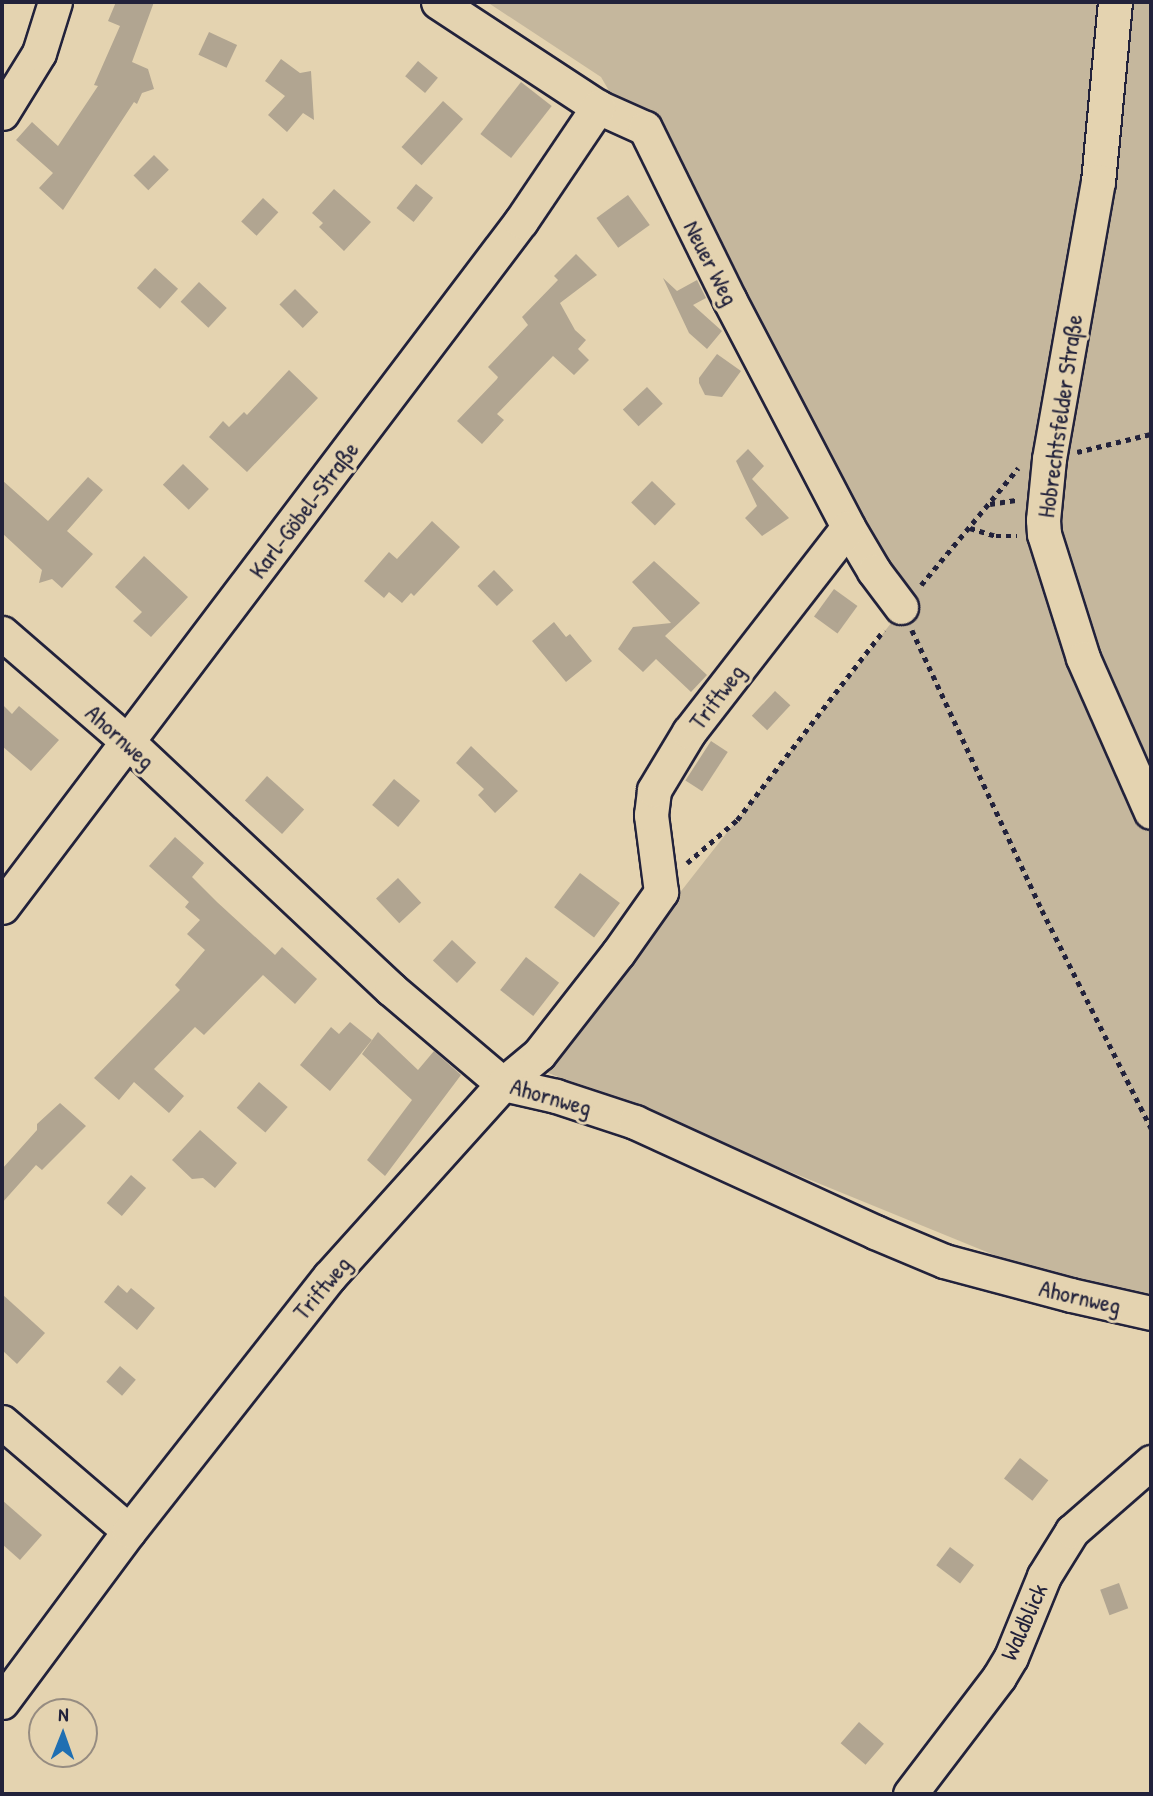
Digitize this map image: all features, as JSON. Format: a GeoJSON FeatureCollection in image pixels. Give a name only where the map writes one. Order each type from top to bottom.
{"type":"FeatureCollection","features":[{"type":"Feature","properties":{"kind":"street"},"geometry":{"type":"LineString","coordinates":[[2,113],[39,53],[55,2]]}},
{"type":"Feature","properties":{"kind":"street","name":"Neuer Weg"},"geometry":{"type":"LineString","coordinates":[[438,2],[598,107],[645,128],[729,299],[848,527],[874,571],[901,607]]}},
{"type":"Feature","properties":{"kind":"street","name":"Hobrechtsfelder Straße"},"geometry":{"type":"LineString","coordinates":[[1115,2],[1098,181],[1035,461],[1043,499],[1044,534],[1083,658],[1151,812]]}},
{"type":"Feature","properties":{"kind":"street","name":"Karl-Göbel-Straße"},"geometry":{"type":"LineString","coordinates":[[2,907],[521,221],[598,107]]}},
{"type":"Feature","properties":{"kind":"street","name":"Triftweg"},"geometry":{"type":"LineString","coordinates":[[2,1702],[129,1531],[329,1277],[503,1084],[539,1054],[661,892],[651,815],[654,790],[689,732],[848,527]]}},
{"type":"Feature","properties":{"kind":"street","name":"Ahornweg"},"geometry":{"type":"LineString","coordinates":[[2,633],[128,742],[391,989],[503,1084],[556,1096],[635,1122],[944,1261],[1016,1282],[1151,1313]]}},
{"type":"Feature","properties":{"kind":"street"},"geometry":{"type":"LineString","coordinates":[[2,1422],[129,1531]]}},
{"type":"Feature","properties":{"kind":"street","name":"Waldblick"},"geometry":{"type":"LineString","coordinates":[[910,1794],[999,1677],[1011,1657],[1044,1576],[1072,1531],[1151,1462]]}},
{"type":"Feature","properties":{"kind":"path"},"geometry":{"type":"LineString","coordinates":[[661,892],[682,867],[737,820],[901,607],[970,528],[1035,461],[1151,434]]}},
{"type":"Feature","properties":{"kind":"path"},"geometry":{"type":"LineString","coordinates":[[970,528],[996,536],[1044,534]]}},
{"type":"Feature","properties":{"kind":"path"},"geometry":{"type":"LineString","coordinates":[[901,607],[1041,910],[1151,1128]]}},
{"type":"Feature","properties":{"kind":"shaded area"},"geometry":{"type":"Polygon","coordinates":[[[487,2],[1151,2],[1151,1294],[1070,1286],[541,1070],[906,604],[601,77],[487,2]]]}},
{"type":"Feature","properties":{"kind":"building"},"geometry":{"type":"Polygon","coordinates":[[[116,2],[154,2],[132,62],[148,69],[154,89],[142,93],[137,104],[134,102],[63,210],[39,188],[53,173],[16,140],[32,122],[58,146],[98,86],[94,85],[120,26],[108,21],[116,2]]]}},
{"type":"Feature","properties":{"kind":"building"},"geometry":{"type":"Polygon","coordinates":[[[209,32],[237,45],[227,68],[198,55],[209,32]]]}},
{"type":"Feature","properties":{"kind":"building"},"geometry":{"type":"Polygon","coordinates":[[[281,59],[300,73],[311,71],[314,120],[303,113],[287,132],[268,115],[285,96],[265,81],[281,59]]]}},
{"type":"Feature","properties":{"kind":"building"},"geometry":{"type":"Polygon","coordinates":[[[418,61],[438,78],[425,93],[405,76],[418,61]]]}},
{"type":"Feature","properties":{"kind":"building"},"geometry":{"type":"Polygon","coordinates":[[[521,82],[552,106],[511,158],[480,134],[521,82]]]}},
{"type":"Feature","properties":{"kind":"building"},"geometry":{"type":"Polygon","coordinates":[[[443,101],[463,119],[422,165],[402,147],[443,101]]]}},
{"type":"Feature","properties":{"kind":"building"},"geometry":{"type":"Polygon","coordinates":[[[154,155],[169,170],[148,190],[133,176],[154,155]]]}},
{"type":"Feature","properties":{"kind":"building"},"geometry":{"type":"Polygon","coordinates":[[[416,184],[433,198],[414,222],[396,208],[416,184]]]}},
{"type":"Feature","properties":{"kind":"building"},"geometry":{"type":"Polygon","coordinates":[[[334,189],[371,222],[344,251],[319,227],[323,223],[312,213],[334,189]]]}},
{"type":"Feature","properties":{"kind":"building"},"geometry":{"type":"Polygon","coordinates":[[[628,195],[650,225],[618,248],[596,218],[628,195]]]}},
{"type":"Feature","properties":{"kind":"building"},"geometry":{"type":"Polygon","coordinates":[[[263,198],[278,212],[257,236],[241,221],[263,198]]]}},
{"type":"Feature","properties":{"kind":"building"},"geometry":{"type":"Polygon","coordinates":[[[576,254],[597,275],[560,303],[575,330],[586,340],[578,349],[589,360],[574,375],[553,356],[497,414],[504,420],[482,444],[457,421],[497,379],[488,367],[528,325],[522,317],[558,280],[554,276],[576,254]]]}},
{"type":"Feature","properties":{"kind":"building"},"geometry":{"type":"Polygon","coordinates":[[[155,268],[178,289],[160,309],[137,288],[155,268]]]}},
{"type":"Feature","properties":{"kind":"building"},"geometry":{"type":"Polygon","coordinates":[[[663,278],[677,291],[697,280],[706,298],[693,305],[722,331],[707,349],[689,333],[663,278]]]}},
{"type":"Feature","properties":{"kind":"building"},"geometry":{"type":"Polygon","coordinates":[[[199,282],[227,308],[208,328],[181,302],[199,282]]]}},
{"type":"Feature","properties":{"kind":"building"},"geometry":{"type":"Polygon","coordinates":[[[295,289],[318,312],[303,328],[279,305],[295,289]]]}},
{"type":"Feature","properties":{"kind":"building"},"geometry":{"type":"Polygon","coordinates":[[[717,354],[741,371],[722,397],[705,395],[699,383],[699,378],[717,354]]]}},
{"type":"Feature","properties":{"kind":"building"},"geometry":{"type":"Polygon","coordinates":[[[289,370],[318,398],[247,472],[209,437],[223,421],[229,427],[244,412],[247,415],[289,370]]]}},
{"type":"Feature","properties":{"kind":"building"},"geometry":{"type":"Polygon","coordinates":[[[647,387],[663,404],[639,426],[623,410],[647,387]]]}},
{"type":"Feature","properties":{"kind":"building"},"geometry":{"type":"Polygon","coordinates":[[[748,449],[764,466],[752,479],[789,518],[762,536],[745,518],[757,506],[736,461],[748,449]]]}},
{"type":"Feature","properties":{"kind":"building"},"geometry":{"type":"Polygon","coordinates":[[[183,464],[209,489],[189,510],[163,485],[183,464]]]}},
{"type":"Feature","properties":{"kind":"building"},"geometry":{"type":"Polygon","coordinates":[[[88,477],[103,490],[67,531],[93,554],[62,588],[52,579],[39,583],[42,570],[2,533],[2,480],[48,521],[88,477]]]}},
{"type":"Feature","properties":{"kind":"building"},"geometry":{"type":"Polygon","coordinates":[[[652,481],[676,504],[655,526],[631,503],[652,481]]]}},
{"type":"Feature","properties":{"kind":"building"},"geometry":{"type":"Polygon","coordinates":[[[432,521],[460,547],[414,596],[411,593],[402,603],[389,592],[384,598],[364,581],[389,552],[397,559],[432,521]]]}},
{"type":"Feature","properties":{"kind":"building"},"geometry":{"type":"Polygon","coordinates":[[[144,556],[188,597],[151,637],[133,621],[142,612],[115,587],[144,556]]]}},
{"type":"Feature","properties":{"kind":"building"},"geometry":{"type":"Polygon","coordinates":[[[654,561],[700,603],[665,636],[707,675],[691,692],[656,659],[643,672],[618,649],[633,627],[671,623],[632,582],[654,561]]]}},
{"type":"Feature","properties":{"kind":"building"},"geometry":{"type":"Polygon","coordinates":[[[494,570],[513,590],[497,606],[477,586],[494,570]]]}},
{"type":"Feature","properties":{"kind":"building"},"geometry":{"type":"Polygon","coordinates":[[[834,589],[857,606],[837,634],[814,617],[834,589]]]}},
{"type":"Feature","properties":{"kind":"building"},"geometry":{"type":"Polygon","coordinates":[[[554,622],[566,637],[570,634],[592,661],[566,682],[532,641],[554,622]]]}},
{"type":"Feature","properties":{"kind":"building"},"geometry":{"type":"Polygon","coordinates":[[[775,691],[790,705],[767,730],[752,716],[775,691]]]}},
{"type":"Feature","properties":{"kind":"building"},"geometry":{"type":"Polygon","coordinates":[[[2,704],[12,714],[19,706],[59,740],[31,771],[2,746],[2,704]]]}},
{"type":"Feature","properties":{"kind":"building"},"geometry":{"type":"Polygon","coordinates":[[[711,741],[728,752],[702,791],[685,780],[711,741]]]}},
{"type":"Feature","properties":{"kind":"building"},"geometry":{"type":"Polygon","coordinates":[[[471,746],[518,791],[495,813],[478,795],[484,789],[456,763],[471,746]]]}},
{"type":"Feature","properties":{"kind":"building"},"geometry":{"type":"Polygon","coordinates":[[[267,776],[304,809],[282,834],[245,801],[267,776]]]}},
{"type":"Feature","properties":{"kind":"building"},"geometry":{"type":"Polygon","coordinates":[[[394,779],[420,801],[398,827],[372,805],[394,779]]]}},
{"type":"Feature","properties":{"kind":"building"},"geometry":{"type":"Polygon","coordinates":[[[175,837],[204,863],[192,877],[217,902],[275,955],[282,947],[317,979],[295,1004],[263,975],[204,1035],[195,1027],[154,1069],[184,1096],[169,1113],[134,1082],[119,1100],[94,1078],[180,990],[175,985],[205,950],[187,934],[200,920],[185,907],[189,902],[149,866],[175,837]]]}},
{"type":"Feature","properties":{"kind":"building"},"geometry":{"type":"Polygon","coordinates":[[[580,873],[620,903],[594,937],[554,907],[580,873]]]}},
{"type":"Feature","properties":{"kind":"building"},"geometry":{"type":"Polygon","coordinates":[[[398,878],[421,903],[399,923],[376,898],[398,878]]]}},
{"type":"Feature","properties":{"kind":"building"},"geometry":{"type":"Polygon","coordinates":[[[452,940],[476,963],[457,983],[433,960],[452,940]]]}},
{"type":"Feature","properties":{"kind":"building"},"geometry":{"type":"Polygon","coordinates":[[[526,957],[559,983],[533,1016],[500,990],[526,957]]]}},
{"type":"Feature","properties":{"kind":"building"},"geometry":{"type":"Polygon","coordinates":[[[350,1022],[372,1040],[330,1091],[300,1065],[331,1027],[339,1034],[350,1022]]]}},
{"type":"Feature","properties":{"kind":"building"},"geometry":{"type":"Polygon","coordinates":[[[378,1032],[418,1070],[434,1051],[461,1075],[385,1176],[367,1160],[412,1100],[362,1054],[378,1032]]]}},
{"type":"Feature","properties":{"kind":"building"},"geometry":{"type":"Polygon","coordinates":[[[259,1082],[288,1107],[265,1133],[237,1108],[259,1082]]]}},
{"type":"Feature","properties":{"kind":"building"},"geometry":{"type":"Polygon","coordinates":[[[60,1103],[86,1126],[42,1170],[36,1165],[2,1203],[2,1169],[37,1130],[37,1124],[60,1103]]]}},
{"type":"Feature","properties":{"kind":"building"},"geometry":{"type":"Polygon","coordinates":[[[200,1130],[237,1163],[215,1188],[203,1178],[192,1179],[172,1160],[200,1130]]]}},
{"type":"Feature","properties":{"kind":"building"},"geometry":{"type":"Polygon","coordinates":[[[131,1175],[146,1188],[122,1216],[107,1203],[131,1175]]]}},
{"type":"Feature","properties":{"kind":"building"},"geometry":{"type":"Polygon","coordinates":[[[118,1285],[127,1293],[131,1288],[155,1308],[137,1330],[104,1302],[118,1285]]]}},
{"type":"Feature","properties":{"kind":"building"},"geometry":{"type":"Polygon","coordinates":[[[2,1294],[45,1333],[17,1364],[2,1350],[2,1294]]]}},
{"type":"Feature","properties":{"kind":"building"},"geometry":{"type":"Polygon","coordinates":[[[120,1366],[136,1380],[122,1396],[106,1382],[120,1366]]]}},
{"type":"Feature","properties":{"kind":"building"},"geometry":{"type":"Polygon","coordinates":[[[1020,1458],[1048,1480],[1032,1501],[1004,1478],[1020,1458]]]}},
{"type":"Feature","properties":{"kind":"building"},"geometry":{"type":"Polygon","coordinates":[[[2,1500],[42,1535],[20,1560],[2,1544],[2,1500]]]}},
{"type":"Feature","properties":{"kind":"building"},"geometry":{"type":"Polygon","coordinates":[[[950,1547],[974,1565],[960,1583],[936,1565],[950,1547]]]}},
{"type":"Feature","properties":{"kind":"building"},"geometry":{"type":"Polygon","coordinates":[[[1119,1583],[1128,1608],[1109,1615],[1100,1590],[1119,1583]]]}},
{"type":"Feature","properties":{"kind":"building"},"geometry":{"type":"Polygon","coordinates":[[[859,1722],[884,1744],[866,1765],[841,1743],[859,1722]]]}}]}
